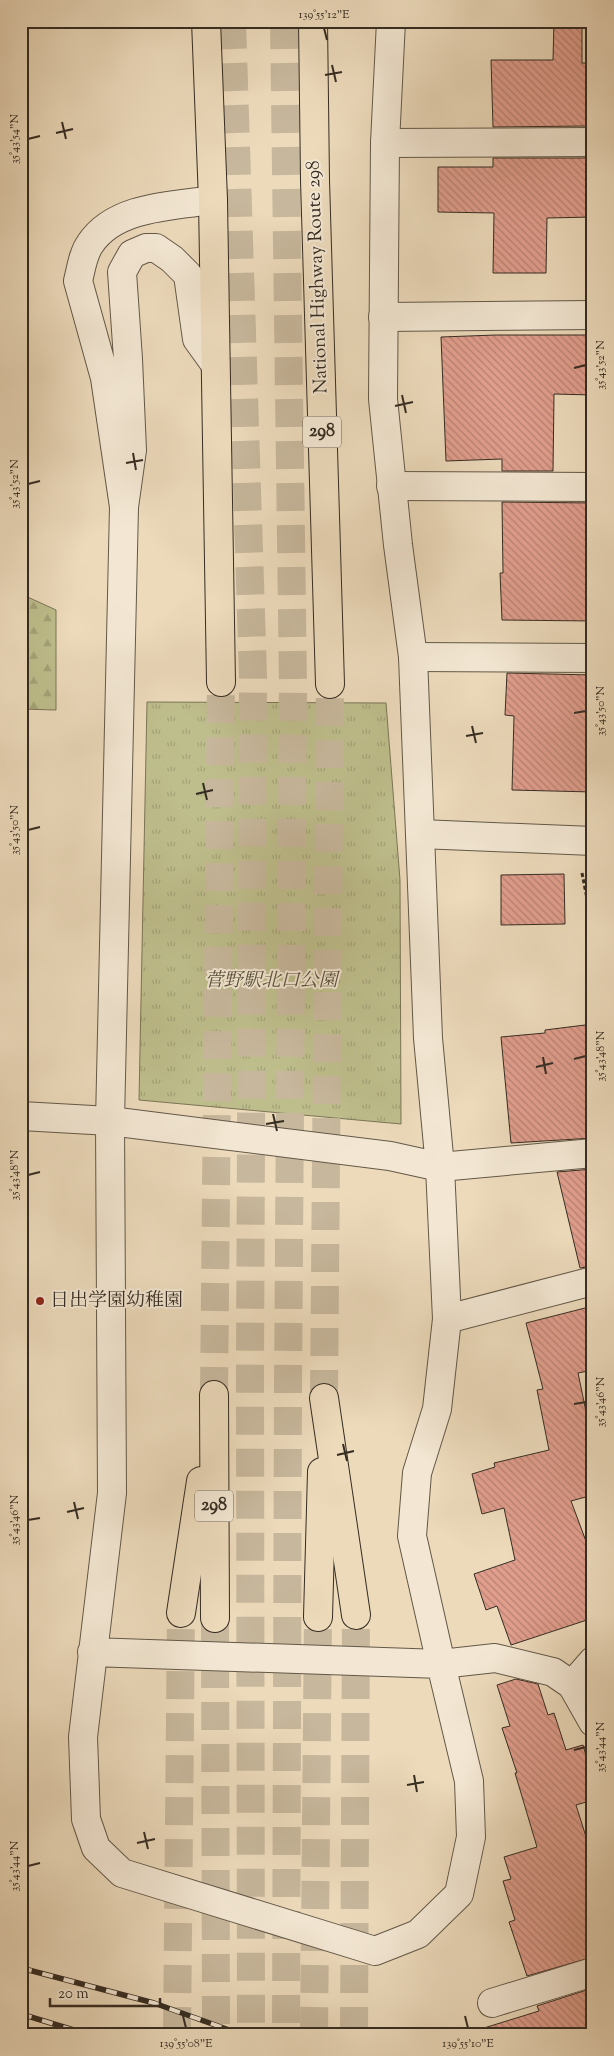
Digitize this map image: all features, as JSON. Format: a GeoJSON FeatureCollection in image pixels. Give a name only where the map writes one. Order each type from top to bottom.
{"type":"FeatureCollection","features":[{"type":"Feature","properties":{"kind":"highway"},"geometry":{"type":"LineString","coordinates":[[206,21],[216,364],[221,682]]}},
{"type":"Feature","properties":{"kind":"highway","name":"National Highway Route 298"},"geometry":{"type":"LineString","coordinates":[[313,21],[315,180],[330,684]]}},
{"type":"Feature","properties":{"kind":"highway","name":"298"},"geometry":{"type":"LineString","coordinates":[[181,1613],[214,1395],[215,1618]]}},
{"type":"Feature","properties":{"kind":"highway"},"geometry":{"type":"LineString","coordinates":[[318,1617],[324,1398],[356,1615]]}},
{"type":"Feature","properties":{"kind":"street"},"geometry":{"type":"LineString","coordinates":[[216,364],[197,339],[188,275],[172,259],[156,248],[146,248],[132,254],[122,272],[132,450],[124,507],[110,1122],[112,1493],[83,1737],[86,1819],[96,1848],[122,1873],[375,1951],[418,1934],[459,1894],[471,1837],[470,1781],[412,1536],[417,1473],[437,1409],[447,1319],[440,1167],[428,1038],[413,656],[391,486],[383,399],[385,143],[391,21]]}},
{"type":"Feature","properties":{"kind":"street"},"geometry":{"type":"LineString","coordinates":[[385,143],[593,142]]}},
{"type":"Feature","properties":{"kind":"street"},"geometry":{"type":"LineString","coordinates":[[124,507],[105,378],[78,281],[82,265],[88,246],[103,228],[140,211],[212,200]]}},
{"type":"Feature","properties":{"kind":"street"},"geometry":{"type":"LineString","coordinates":[[383,317],[593,315]]}},
{"type":"Feature","properties":{"kind":"street"},"geometry":{"type":"LineString","coordinates":[[391,486],[593,487]]}},
{"type":"Feature","properties":{"kind":"street"},"geometry":{"type":"LineString","coordinates":[[413,656],[593,658]]}},
{"type":"Feature","properties":{"kind":"street"},"geometry":{"type":"LineString","coordinates":[[420,834],[584,841]]}},
{"type":"Feature","properties":{"kind":"street"},"geometry":{"type":"LineString","coordinates":[[21,1116],[110,1122],[390,1156],[440,1167],[593,1153]]}},
{"type":"Feature","properties":{"kind":"street"},"geometry":{"type":"LineString","coordinates":[[447,1319],[593,1281]]}},
{"type":"Feature","properties":{"kind":"street"},"geometry":{"type":"LineString","coordinates":[[92,1652],[441,1664],[494,1658],[553,1672],[572,1685],[593,1722]]}},
{"type":"Feature","properties":{"kind":"street"},"geometry":{"type":"LineString","coordinates":[[572,1685],[593,1661]]}},
{"type":"Feature","properties":{"kind":"street"},"geometry":{"type":"LineString","coordinates":[[492,2003],[593,1972]]}},
{"type":"Feature","properties":{"kind":"path"},"geometry":{"type":"LineString","coordinates":[[584,841],[593,929]]}},
{"type":"Feature","properties":{"kind":"green space"},"geometry":{"type":"Polygon","coordinates":[[[21,594],[56,610],[56,710],[21,709],[21,594]]]}},
{"type":"Feature","properties":{"kind":"green space","name":"菅野駅北口公園"},"geometry":{"type":"Polygon","coordinates":[[[147,702],[386,703],[400,880],[401,1124],[139,1100],[147,702]]]}},
{"type":"Feature","properties":{"kind":"building"},"geometry":{"type":"Polygon","coordinates":[[[554,21],[582,21],[582,63],[593,63],[593,124],[589,124],[589,126],[493,127],[491,60],[553,60],[554,21]]]}},
{"type":"Feature","properties":{"kind":"building"},"geometry":{"type":"Polygon","coordinates":[[[493,158],[589,158],[589,188],[593,187],[593,217],[547,218],[546,273],[493,273],[494,213],[438,212],[438,167],[493,167],[493,158]]]}},
{"type":"Feature","properties":{"kind":"building"},"geometry":{"type":"Polygon","coordinates":[[[593,335],[593,395],[554,394],[553,471],[502,471],[502,459],[446,461],[441,337],[593,335]]]}},
{"type":"Feature","properties":{"kind":"building"},"geometry":{"type":"Polygon","coordinates":[[[502,502],[593,503],[593,621],[502,620],[500,573],[503,573],[502,502]]]}},
{"type":"Feature","properties":{"kind":"building"},"geometry":{"type":"Polygon","coordinates":[[[507,673],[593,675],[593,792],[512,790],[514,716],[505,715],[507,673]]]}},
{"type":"Feature","properties":{"kind":"building"},"geometry":{"type":"Polygon","coordinates":[[[564,874],[565,924],[501,925],[501,875],[564,874]]]}},
{"type":"Feature","properties":{"kind":"building"},"geometry":{"type":"Polygon","coordinates":[[[593,1024],[593,1138],[511,1143],[501,1037],[545,1033],[545,1030],[593,1024]]]}},
{"type":"Feature","properties":{"kind":"building"},"geometry":{"type":"Polygon","coordinates":[[[593,1169],[593,1266],[580,1268],[557,1172],[593,1169]]]}},
{"type":"Feature","properties":{"kind":"building"},"geometry":{"type":"Polygon","coordinates":[[[593,1306],[593,1370],[578,1373],[593,1445],[593,1495],[571,1501],[593,1560],[593,1618],[511,1645],[497,1606],[486,1610],[474,1574],[515,1560],[504,1508],[482,1514],[472,1474],[495,1467],[494,1463],[549,1450],[537,1390],[543,1389],[526,1323],[593,1306]]]}},
{"type":"Feature","properties":{"kind":"building"},"geometry":{"type":"Polygon","coordinates":[[[516,1679],[538,1684],[548,1715],[554,1713],[566,1750],[583,1745],[593,1780],[593,1800],[576,1805],[593,1859],[593,1957],[527,1976],[509,1922],[515,1920],[503,1881],[511,1879],[504,1857],[537,1847],[515,1773],[517,1773],[502,1728],[510,1726],[497,1685],[516,1679]]]}},
{"type":"Feature","properties":{"kind":"building"},"geometry":{"type":"Polygon","coordinates":[[[593,1988],[593,2035],[485,2035],[484,2028],[539,2011],[537,2006],[593,1988]]]}},
{"type":"Feature","properties":{"kind":"tunnel"},"geometry":{"type":"LineString","coordinates":[[232,21],[253,676],[250,1370],[251,2035]]}},
{"type":"Feature","properties":{"kind":"tunnel"},"geometry":{"type":"LineString","coordinates":[[284,21],[293,685],[286,2035]]}},
{"type":"Feature","properties":{"kind":"tunnel"},"geometry":{"type":"LineString","coordinates":[[214,1395],[221,682]]}},
{"type":"Feature","properties":{"kind":"tunnel"},"geometry":{"type":"LineString","coordinates":[[324,1398],[330,684]]}},
{"type":"Feature","properties":{"kind":"tunnel"},"geometry":{"type":"LineString","coordinates":[[177,2035],[181,1613]]}},
{"type":"Feature","properties":{"kind":"tunnel"},"geometry":{"type":"LineString","coordinates":[[354,2035],[356,1615]]}},
{"type":"Feature","properties":{"kind":"tunnel"},"geometry":{"type":"LineString","coordinates":[[314,2035],[318,1617]]}},
{"type":"Feature","properties":{"kind":"tunnel"},"geometry":{"type":"LineString","coordinates":[[215,1618],[216,2035]]}},
{"type":"Feature","properties":{"kind":"railway"},"geometry":{"type":"LineString","coordinates":[[21,1968],[154,2003],[243,2035]]}},
{"type":"Feature","properties":{"kind":"railway"},"geometry":{"type":"LineString","coordinates":[[21,2014],[90,2035]]}},
{"type":"Feature","properties":{"kind":"place","name":"日出学園幼稚園"},"geometry":{"type":"Point","coordinates":[40,1301]}}]}
